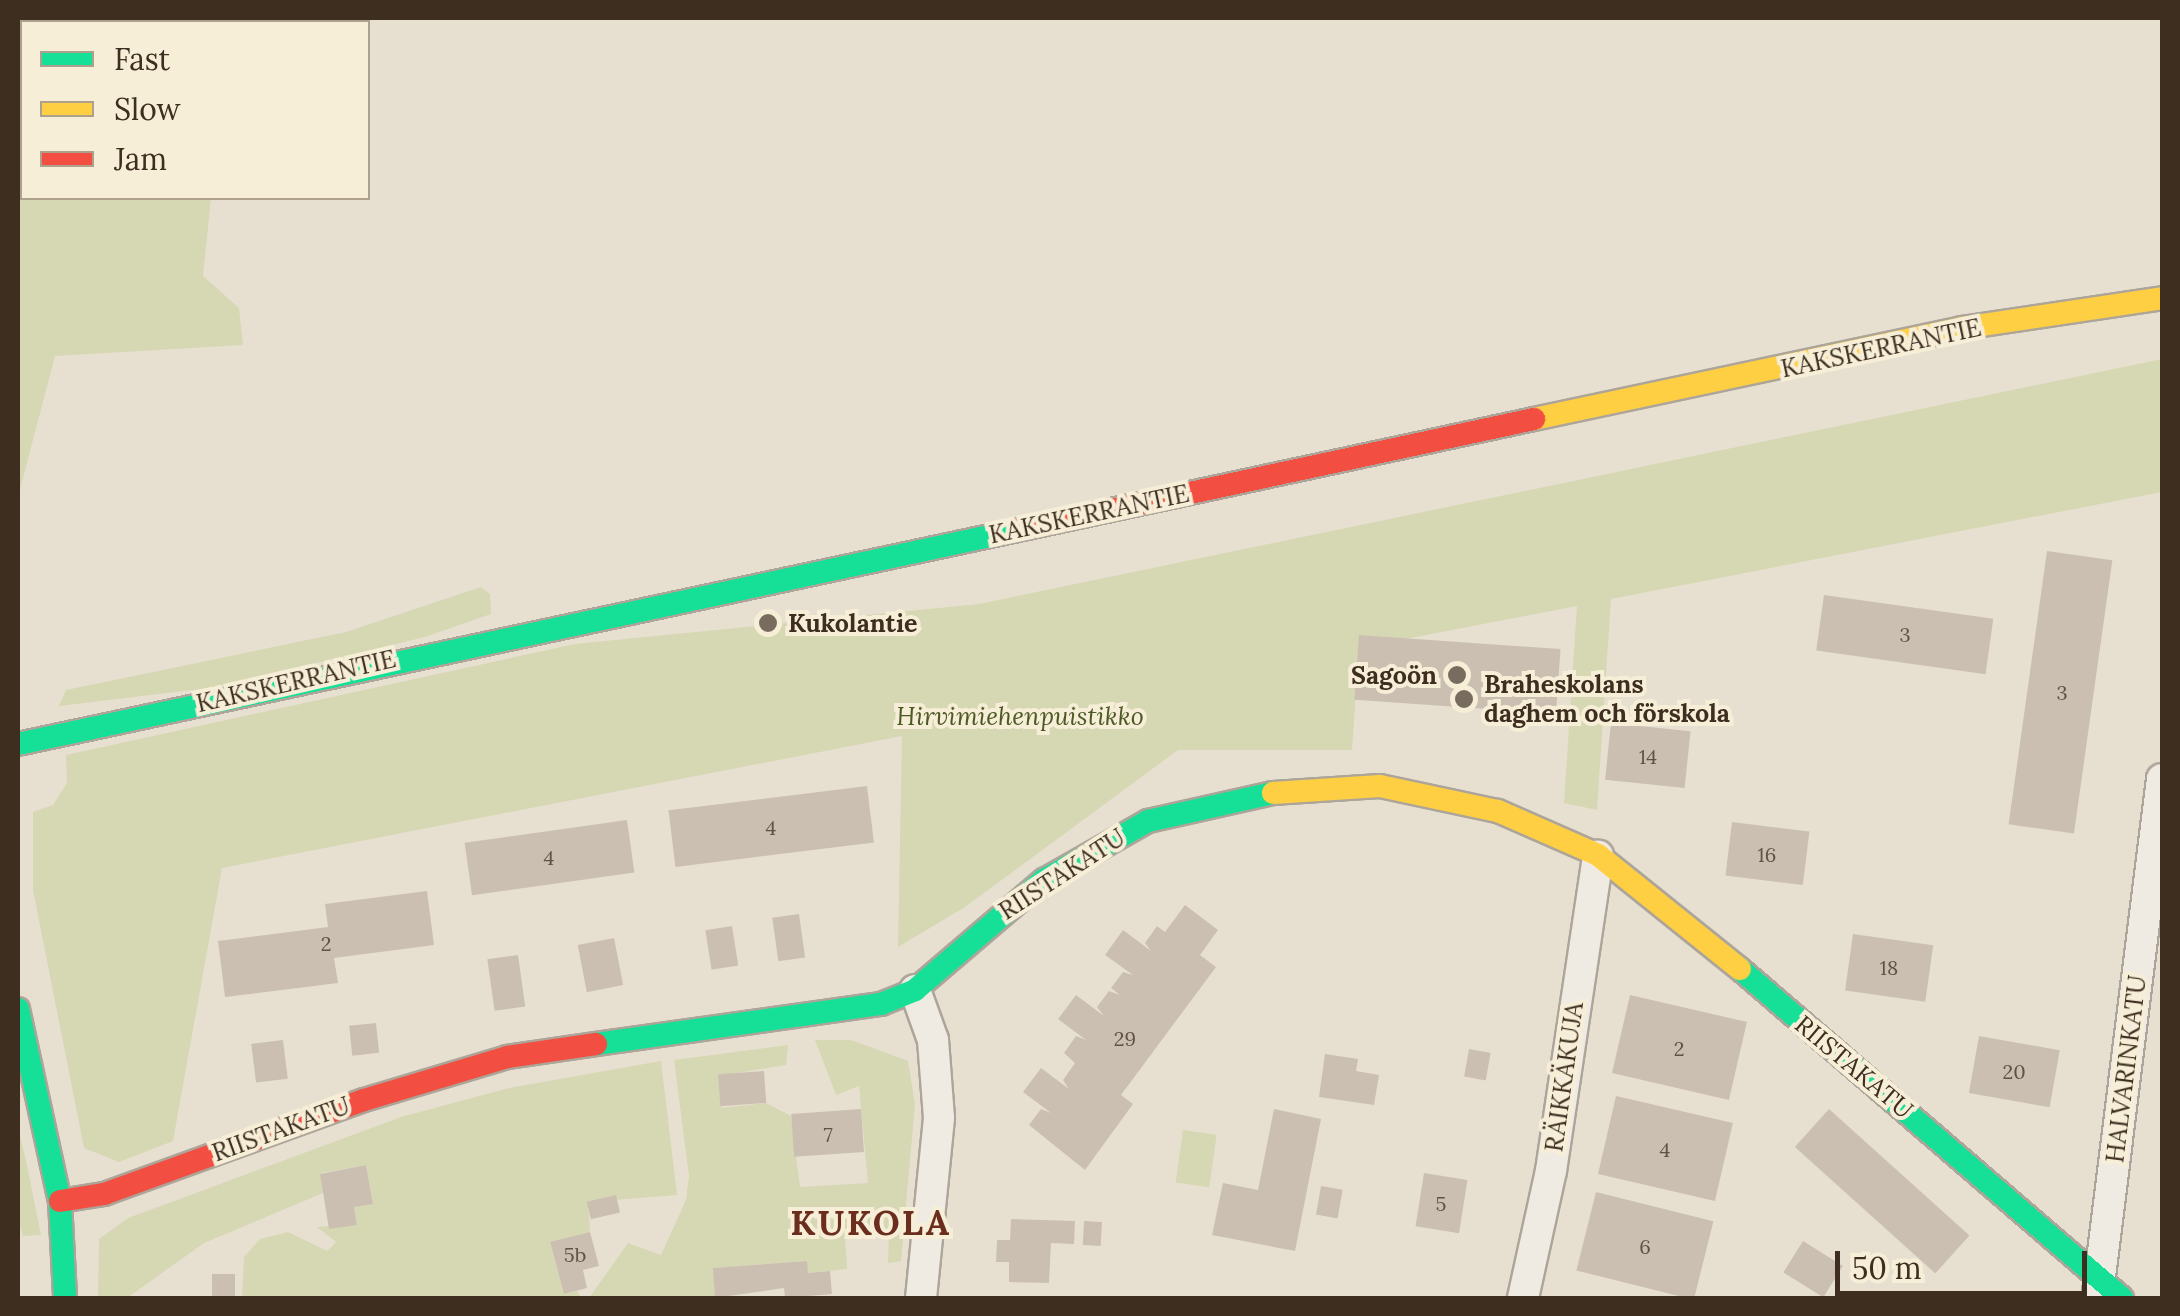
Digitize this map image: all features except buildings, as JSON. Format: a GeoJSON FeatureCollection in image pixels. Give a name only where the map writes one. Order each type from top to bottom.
{"type":"FeatureCollection","features":[{"type":"Feature","properties":{"kind":"street","name":"KAKSKERRANTIE"},"geometry":{"type":"LineString","coordinates":[[18,744],[1962,328],[2162,298]]}},
{"type":"Feature","properties":{"kind":"street","name":"HALVARINKATU"},"geometry":{"type":"LineString","coordinates":[[2106,1292],[2162,779]]}},
{"type":"Feature","properties":{"kind":"street","name":"RIISTAKATU"},"geometry":{"type":"LineString","coordinates":[[60,1201],[104,1194],[364,1100],[507,1057],[881,1004],[915,990],[1044,880],[1148,820],[1195,804],[1380,786],[1498,811],[1598,855],[1668,907],[2106,1292]]}},
{"type":"Feature","properties":{"kind":"street","name":"RÄIKKÄKUJA"},"geometry":{"type":"LineString","coordinates":[[1522,1298],[1551,1171],[1598,855]]}},
{"type":"Feature","properties":{"kind":"street"},"geometry":{"type":"LineString","coordinates":[[915,990],[933,1040],[940,1118],[921,1298]]}},
{"type":"Feature","properties":{"kind":"street"},"geometry":{"type":"LineString","coordinates":[[18,1009],[60,1201],[65,1298]]}},
{"type":"Feature","properties":{"kind":"green space"},"geometry":{"type":"Polygon","coordinates":[[[18,18],[228,18],[20,20],[20,200],[211,200],[203,276],[239,308],[243,345],[55,356],[18,497],[18,18]]]}},
{"type":"Feature","properties":{"kind":"green space","name":"Hirvimiehenpuistikko"},"geometry":{"type":"Polygon","coordinates":[[[2162,359],[2162,492],[1611,599],[1597,810],[1564,803],[1577,606],[1359,648],[1352,750],[1178,750],[965,907],[898,947],[902,736],[222,868],[173,1141],[119,1162],[84,1148],[33,890],[33,812],[53,805],[67,783],[66,755],[575,644],[979,604],[2162,359]]]}},
{"type":"Feature","properties":{"kind":"green space"},"geometry":{"type":"Polygon","coordinates":[[[481,587],[490,594],[491,614],[425,637],[217,687],[59,706],[66,690],[346,632],[481,587]]]}},
{"type":"Feature","properties":{"kind":"green space"},"geometry":{"type":"Polygon","coordinates":[[[815,1040],[851,1040],[908,1061],[915,1104],[901,1261],[888,1263],[889,1232],[845,1235],[847,1269],[808,1273],[806,1261],[714,1268],[715,1298],[589,1298],[628,1243],[661,1255],[686,1200],[689,1176],[674,1060],[788,1045],[786,1065],[719,1076],[721,1108],[766,1103],[791,1116],[800,1187],[868,1183],[859,1086],[836,1095],[815,1040]]]}},
{"type":"Feature","properties":{"kind":"green space"},"geometry":{"type":"Polygon","coordinates":[[[661,1061],[677,1195],[588,1202],[590,1232],[550,1243],[564,1294],[577,1291],[581,1298],[242,1298],[244,1257],[260,1239],[288,1232],[327,1251],[336,1242],[317,1227],[357,1224],[354,1207],[373,1203],[366,1165],[321,1173],[323,1193],[204,1243],[127,1298],[98,1298],[99,1239],[128,1218],[401,1117],[509,1088],[661,1061]]]}},
{"type":"Feature","properties":{"kind":"green space"},"geometry":{"type":"Polygon","coordinates":[[[18,1127],[41,1235],[23,1236],[18,1219],[18,1127]]]}},
{"type":"Feature","properties":{"kind":"green space"},"geometry":{"type":"Polygon","coordinates":[[[1183,1130],[1217,1135],[1209,1187],[1176,1182],[1183,1130]]]}},
{"type":"Feature","properties":{"kind":"traffic: fast"},"geometry":{"type":"LineString","coordinates":[[18,744],[1018,530]]}},
{"type":"Feature","properties":{"kind":"traffic: fast"},"geometry":{"type":"LineString","coordinates":[[596,1044],[881,1004],[915,990],[1044,880],[1148,821],[1273,793]]}},
{"type":"Feature","properties":{"kind":"traffic: fast"},"geometry":{"type":"LineString","coordinates":[[1740,969],[2122,1298]]}},
{"type":"Feature","properties":{"kind":"traffic: fast"},"geometry":{"type":"LineString","coordinates":[[18,1009],[60,1201],[65,1298]]}},
{"type":"Feature","properties":{"kind":"traffic: slow"},"geometry":{"type":"LineString","coordinates":[[1534,419],[1962,328],[2162,298]]}},
{"type":"Feature","properties":{"kind":"traffic: slow"},"geometry":{"type":"LineString","coordinates":[[1273,793],[1380,786],[1498,811],[1598,855],[1740,969]]}},
{"type":"Feature","properties":{"kind":"traffic: jam"},"geometry":{"type":"LineString","coordinates":[[1018,530],[1534,419]]}},
{"type":"Feature","properties":{"kind":"traffic: jam"},"geometry":{"type":"LineString","coordinates":[[60,1201],[104,1194],[364,1100],[507,1057],[596,1044]]}},
{"type":"Feature","properties":{"kind":"place","name":"Kukolantie"},"geometry":{"type":"Point","coordinates":[768,623]}},
{"type":"Feature","properties":{"kind":"place","name":"Sagoön"},"geometry":{"type":"Point","coordinates":[1457,675]}},
{"type":"Feature","properties":{"kind":"place","name":"Braheskolans daghem och förskola"},"geometry":{"type":"Point","coordinates":[1464,699]}},
{"type":"Feature","properties":{"kind":"district","name":"KUKOLA"},"geometry":{"type":"Point","coordinates":[871,1223]}}]}
